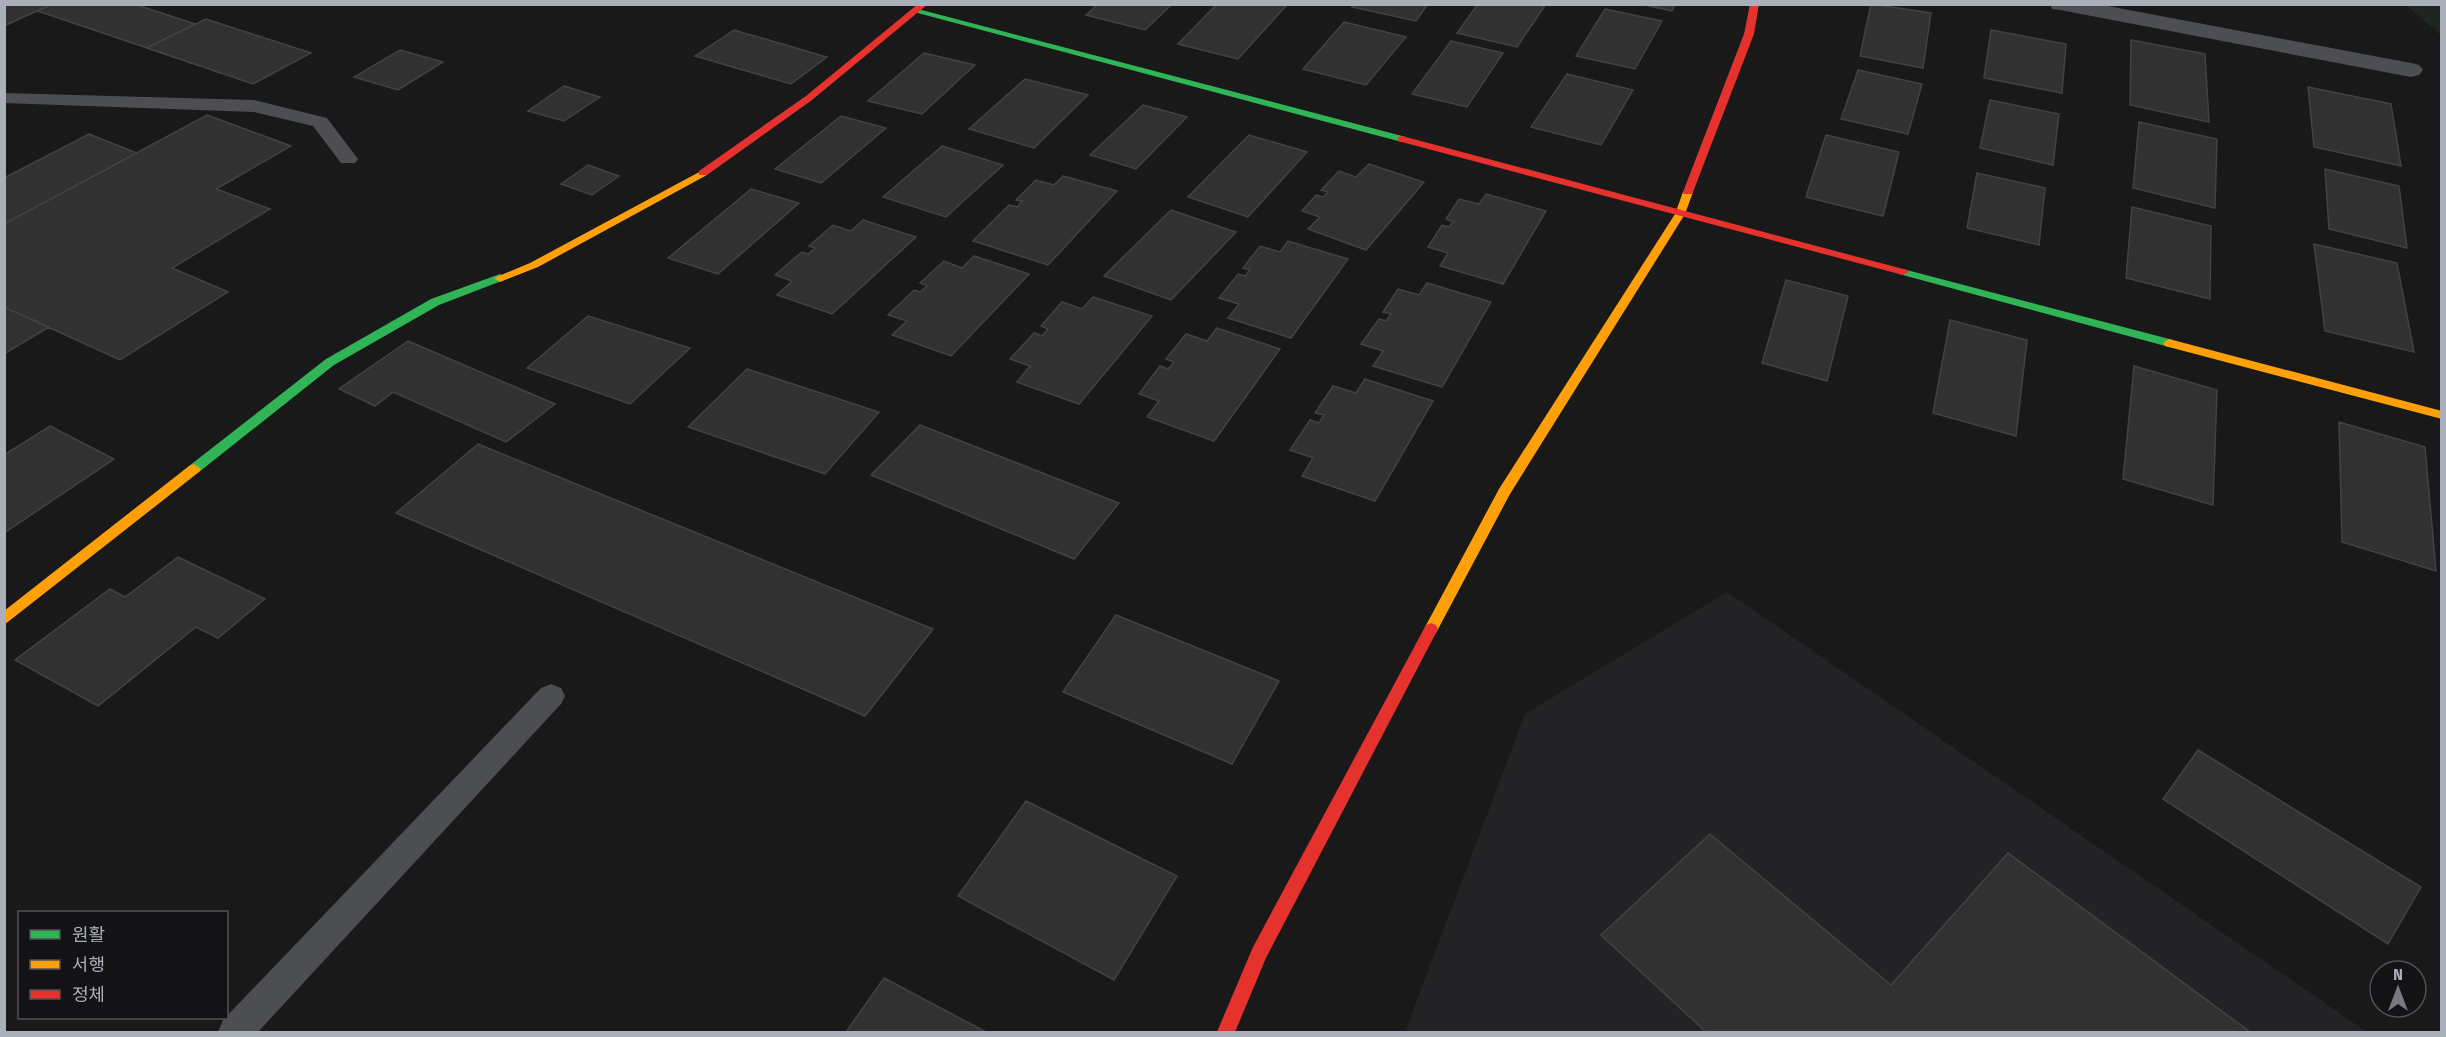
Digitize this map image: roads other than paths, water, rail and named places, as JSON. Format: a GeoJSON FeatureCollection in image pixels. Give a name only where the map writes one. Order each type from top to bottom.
{"type":"FeatureCollection","features":[{"type":"Feature","properties":{"kind":"street"},"geometry":{"type":"LineString","coordinates":[[1226,1032],[1259,952],[1504,492],[1680,214],[1749,34],[1755,4]]}},
{"type":"Feature","properties":{"kind":"street"},"geometry":{"type":"LineString","coordinates":[[2060,4],[2411,70]]}},
{"type":"Feature","properties":{"kind":"street"},"geometry":{"type":"LineString","coordinates":[[4,620],[330,362],[435,302],[534,265],[692,182],[809,98],[920,7],[1680,214],[2442,415]]}},
{"type":"Feature","properties":{"kind":"lane"},"geometry":{"type":"LineString","coordinates":[[4,98],[254,106],[320,122],[348,159]]}},
{"type":"Feature","properties":{"kind":"lane"},"geometry":{"type":"LineString","coordinates":[[235,1032],[551,696]]}}]}
